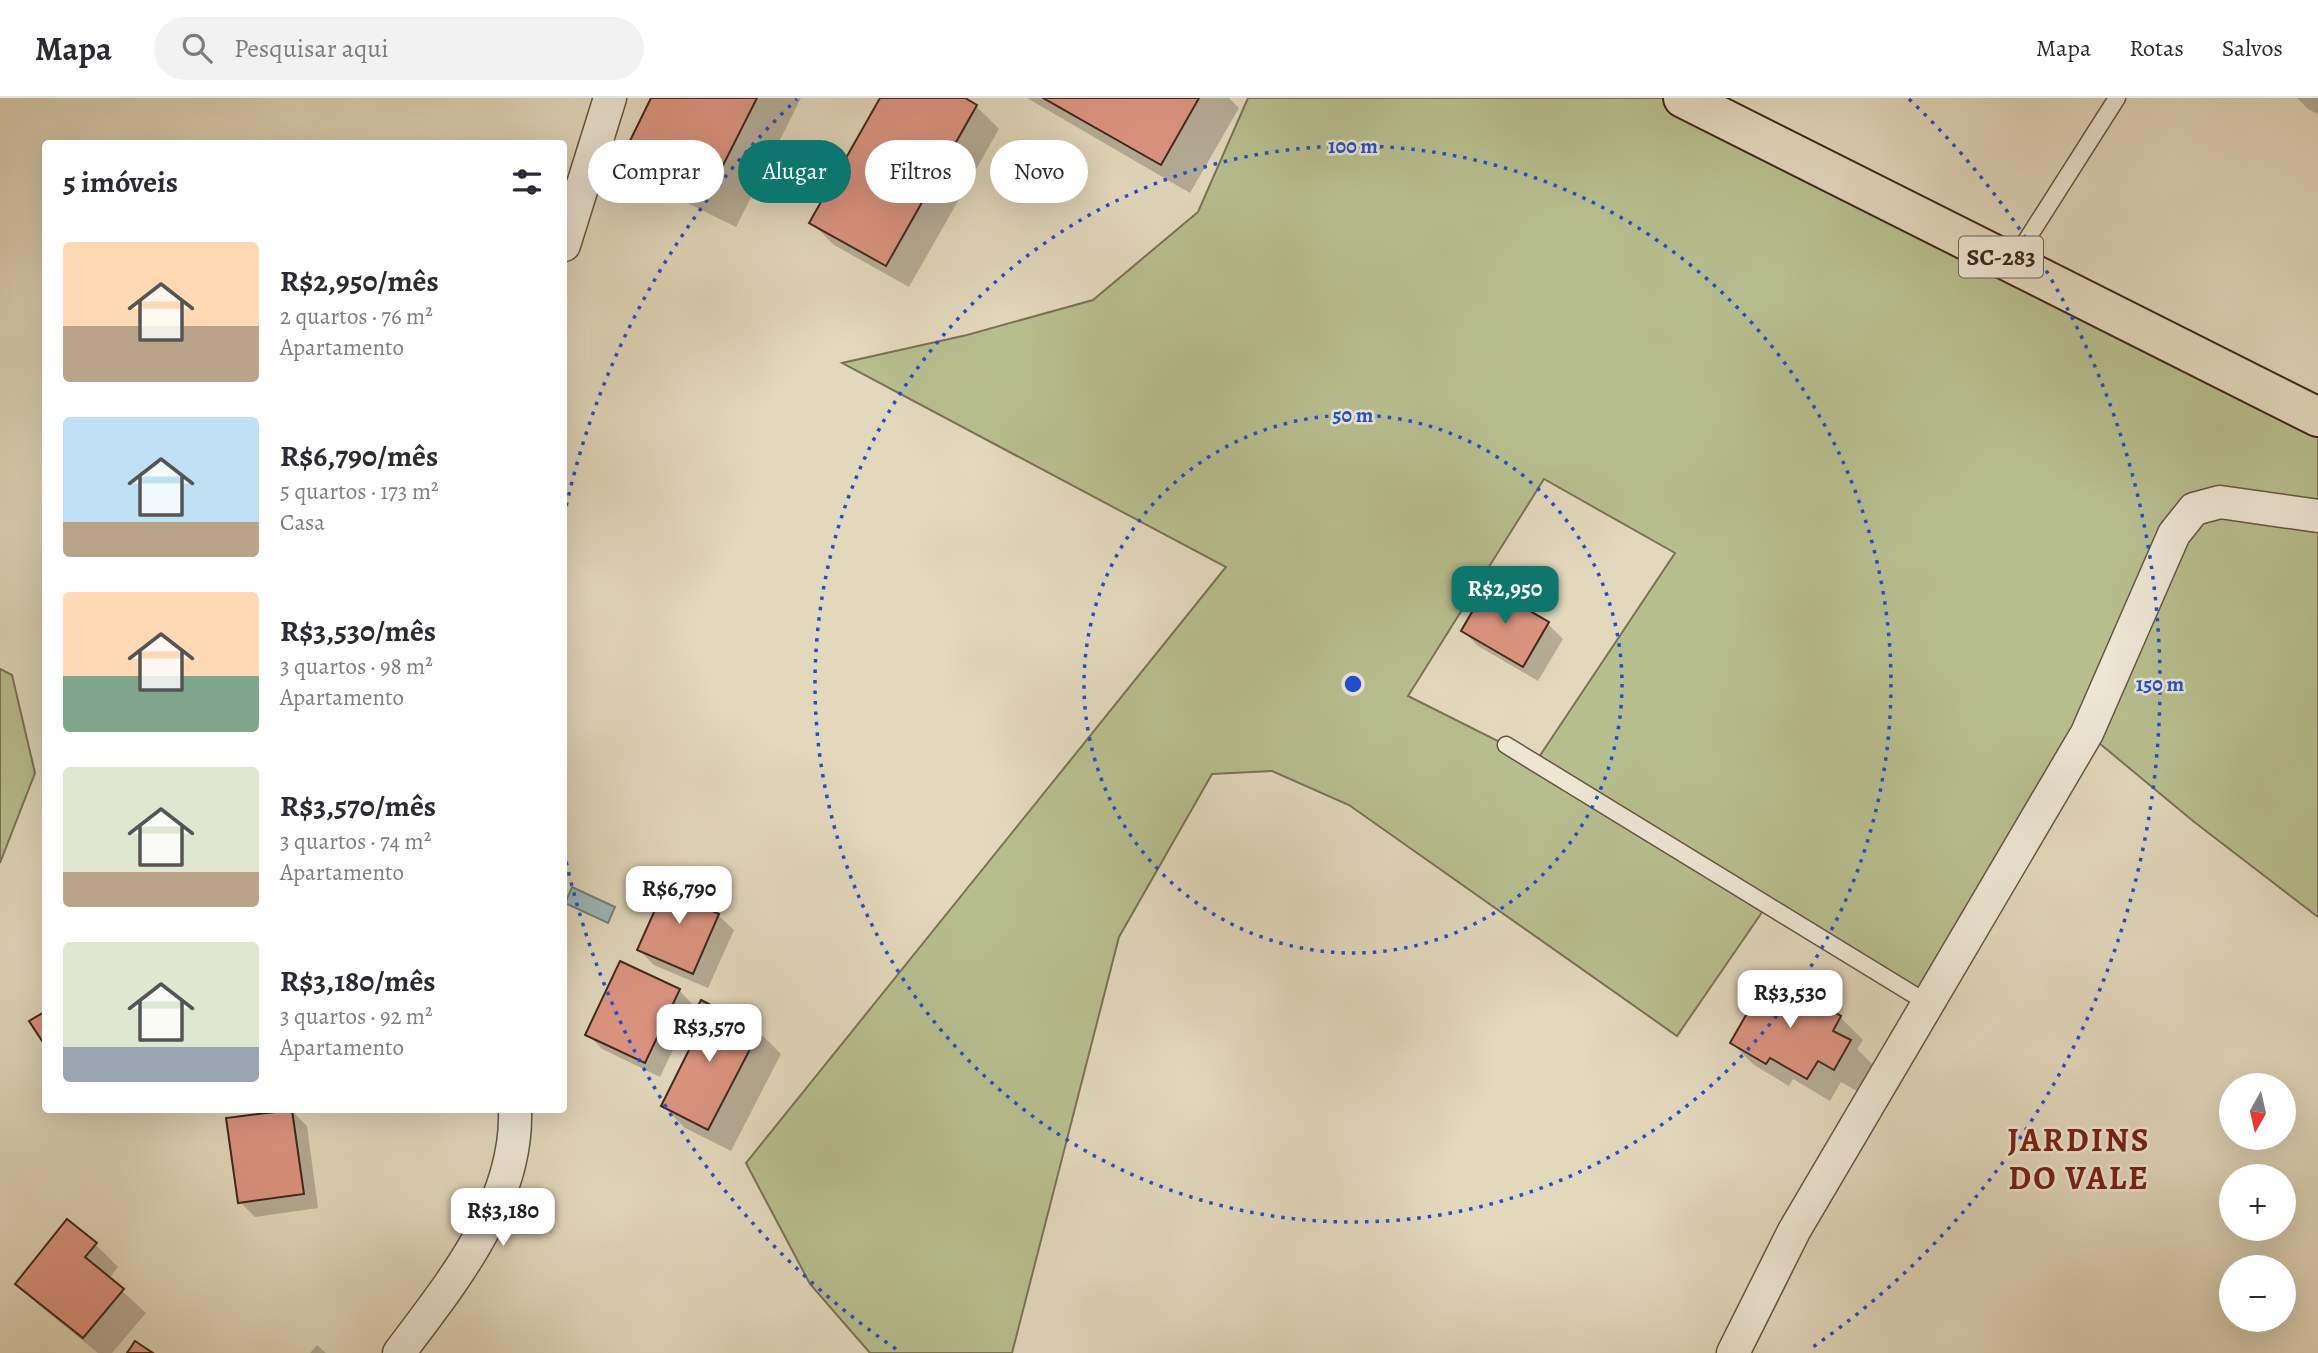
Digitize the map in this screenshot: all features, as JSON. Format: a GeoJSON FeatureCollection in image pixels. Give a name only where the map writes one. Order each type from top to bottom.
{"type":"FeatureCollection","features":[{"type":"Feature","properties":{"kind":"main road","name":"SC-283"},"geometry":{"type":"LineString","coordinates":[[1683,98],[2318,417]]}},
{"type":"Feature","properties":{"kind":"street"},"geometry":{"type":"LineString","coordinates":[[567,236],[610,98]]}},
{"type":"Feature","properties":{"kind":"street"},"geometry":{"type":"LineString","coordinates":[[1733,1353],[1794,1231],[2087,733],[2174,534],[2194,509],[2220,502],[2318,516]]}},
{"type":"Feature","properties":{"kind":"street"},"geometry":{"type":"LineString","coordinates":[[399,1353],[461,1269],[496,1206],[516,1134],[515,1113]]}},
{"type":"Feature","properties":{"kind":"lane"},"geometry":{"type":"LineString","coordinates":[[2012,263],[2117,98]]}},
{"type":"Feature","properties":{"kind":"lane"},"geometry":{"type":"LineString","coordinates":[[1506,745],[1929,1004]]}},
{"type":"Feature","properties":{"kind":"green space"},"geometry":{"type":"Polygon","coordinates":[[[1248,98],[1683,98],[2318,417],[2318,917],[2193,821],[2087,733],[1929,1004],[1767,905],[1677,1036],[1349,805],[1272,771],[1212,774],[1119,937],[1012,1353],[870,1353],[810,1284],[746,1163],[1226,567],[842,363],[967,335],[1093,300],[1198,212],[1248,98]],[[1544,479],[1408,696],[1506,745],[1535,763],[1675,553],[1544,479]]]}},
{"type":"Feature","properties":{"kind":"green space"},"geometry":{"type":"Polygon","coordinates":[[[0,669],[12,675],[35,773],[0,863],[0,669]]]}},
{"type":"Feature","properties":{"kind":"water"},"geometry":{"type":"Polygon","coordinates":[[[572,887],[615,907],[608,923],[567,904],[572,887]]]}},
{"type":"Feature","properties":{"kind":"building"},"geometry":{"type":"Polygon","coordinates":[[[651,98],[757,98],[724,163],[724,140],[630,140],[651,98]]]}},
{"type":"Feature","properties":{"kind":"building"},"geometry":{"type":"Polygon","coordinates":[[[880,98],[965,98],[977,105],[957,140],[865,140],[865,203],[922,203],[886,266],[809,223],[820,203],[851,203],[851,149],[880,98]]]}},
{"type":"Feature","properties":{"kind":"building"},"geometry":{"type":"Polygon","coordinates":[[[1043,98],[1199,98],[1161,165],[1043,98]]]}},
{"type":"Feature","properties":{"kind":"building"},"geometry":{"type":"Polygon","coordinates":[[[1487,586],[1549,622],[1523,667],[1461,631],[1487,586]]]}},
{"type":"Feature","properties":{"kind":"building"},"geometry":{"type":"Polygon","coordinates":[[[672,872],[699,883],[691,901],[719,914],[693,974],[637,950],[672,872]]]}},
{"type":"Feature","properties":{"kind":"building"},"geometry":{"type":"Polygon","coordinates":[[[620,961],[680,989],[645,1063],[585,1035],[620,961]]]}},
{"type":"Feature","properties":{"kind":"building"},"geometry":{"type":"Polygon","coordinates":[[[1769,975],[1841,1016],[1833,1031],[1851,1040],[1834,1070],[1818,1061],[1807,1079],[1770,1058],[1766,1064],[1730,1043],[1769,975]]]}},
{"type":"Feature","properties":{"kind":"building"},"geometry":{"type":"Polygon","coordinates":[[[701,1000],[760,1030],[708,1130],[661,1106],[695,1038],[684,1032],[701,1000]]]}},
{"type":"Feature","properties":{"kind":"building"},"geometry":{"type":"Polygon","coordinates":[[[42,1013],[42,1041],[29,1021],[42,1013]]]}},
{"type":"Feature","properties":{"kind":"building"},"geometry":{"type":"Polygon","coordinates":[[[292,1113],[304,1194],[238,1203],[226,1118],[292,1113]]]}},
{"type":"Feature","properties":{"kind":"building"},"geometry":{"type":"Polygon","coordinates":[[[67,1219],[97,1243],[85,1257],[124,1289],[83,1338],[15,1284],[67,1219]]]}},
{"type":"Feature","properties":{"kind":"building"},"geometry":{"type":"Polygon","coordinates":[[[135,1341],[153,1353],[127,1353],[135,1341]]]}},
{"type":"Feature","properties":{"kind":"district","name":"JARDINS DO VALE"},"geometry":{"type":"Point","coordinates":[2079,1158]}}]}
